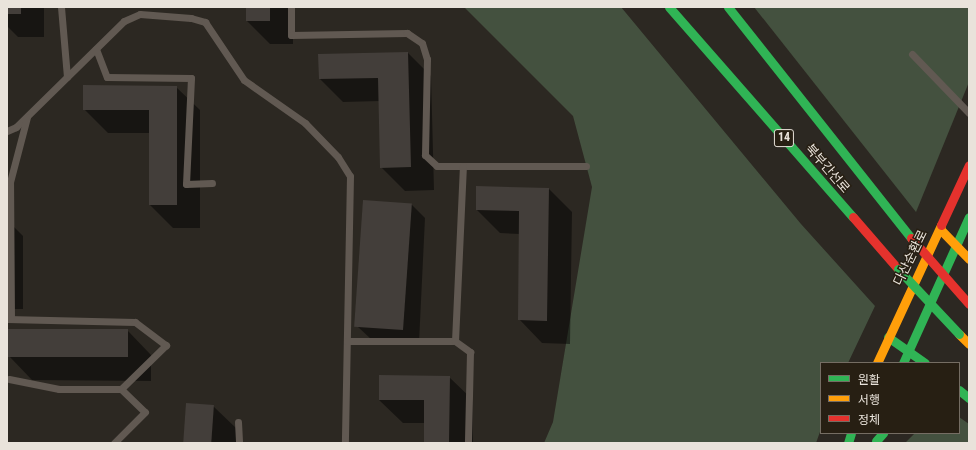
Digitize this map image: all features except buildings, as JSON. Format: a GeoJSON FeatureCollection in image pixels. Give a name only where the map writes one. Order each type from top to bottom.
{"type":"FeatureCollection","features":[{"type":"Feature","properties":{"kind":"main road","name":"북부간선로"},"geometry":{"type":"LineString","coordinates":[[669,7],[898,269],[969,344]]}},
{"type":"Feature","properties":{"kind":"main road","name":"북부간선로"},"geometry":{"type":"LineString","coordinates":[[728,7],[912,238],[969,304]]}},
{"type":"Feature","properties":{"kind":"main road","name":"다산순환로"},"geometry":{"type":"LineString","coordinates":[[877,362],[969,165]]}},
{"type":"Feature","properties":{"kind":"main road"},"geometry":{"type":"LineString","coordinates":[[903,362],[969,217]]}},
{"type":"Feature","properties":{"kind":"main road"},"geometry":{"type":"LineString","coordinates":[[940,229],[969,259]]}},
{"type":"Feature","properties":{"kind":"main road"},"geometry":{"type":"LineString","coordinates":[[888,337],[924,362]]}},
{"type":"Feature","properties":{"kind":"main road"},"geometry":{"type":"LineString","coordinates":[[960,391],[969,398]]}},
{"type":"Feature","properties":{"kind":"lane"},"geometry":{"type":"LineString","coordinates":[[61,7],[67,77]]}},
{"type":"Feature","properties":{"kind":"lane"},"geometry":{"type":"LineString","coordinates":[[291,7],[291,35],[407,33],[422,42],[427,59],[425,155],[437,166],[586,166]]}},
{"type":"Feature","properties":{"kind":"lane"},"geometry":{"type":"LineString","coordinates":[[7,131],[16,127],[124,21],[140,14],[191,18],[205,22],[244,80],[304,124],[338,157],[350,176],[345,443]]}},
{"type":"Feature","properties":{"kind":"lane"},"geometry":{"type":"LineString","coordinates":[[96,49],[107,76],[191,78],[186,184],[212,183]]}},
{"type":"Feature","properties":{"kind":"lane"},"geometry":{"type":"LineString","coordinates":[[912,54],[969,113]]}},
{"type":"Feature","properties":{"kind":"lane"},"geometry":{"type":"LineString","coordinates":[[27,116],[10,182],[9,319],[135,322],[166,345],[121,389]]}},
{"type":"Feature","properties":{"kind":"lane"},"geometry":{"type":"LineString","coordinates":[[455,341],[463,166]]}},
{"type":"Feature","properties":{"kind":"lane"},"geometry":{"type":"LineString","coordinates":[[347,341],[455,341],[470,352],[468,443]]}},
{"type":"Feature","properties":{"kind":"lane"},"geometry":{"type":"LineString","coordinates":[[9,379],[58,389],[121,389],[145,412],[114,443]]}},
{"type":"Feature","properties":{"kind":"lane"},"geometry":{"type":"LineString","coordinates":[[238,422],[239,443]]}},
{"type":"Feature","properties":{"kind":"green space"},"geometry":{"type":"Polygon","coordinates":[[[464,7],[621,7],[801,224],[875,306],[848,362],[820,362],[820,432],[816,443],[544,443],[553,422],[592,187],[573,116],[464,7]]]}},
{"type":"Feature","properties":{"kind":"green space"},"geometry":{"type":"Polygon","coordinates":[[[754,7],[969,7],[969,82],[916,212],[754,7]]]}},
{"type":"Feature","properties":{"kind":"green space"},"geometry":{"type":"Polygon","coordinates":[[[960,418],[969,424],[969,443],[905,443],[914,434],[960,434],[960,418]]]}},
{"type":"Feature","properties":{"kind":"traffic: fast"},"geometry":{"type":"LineString","coordinates":[[669,7],[853,217]]}},
{"type":"Feature","properties":{"kind":"traffic: fast"},"geometry":{"type":"LineString","coordinates":[[728,7],[911,238]]}},
{"type":"Feature","properties":{"kind":"traffic: fast"},"geometry":{"type":"LineString","coordinates":[[903,362],[969,217]]}},
{"type":"Feature","properties":{"kind":"traffic: fast"},"geometry":{"type":"LineString","coordinates":[[898,269],[959,334]]}},
{"type":"Feature","properties":{"kind":"traffic: fast"},"geometry":{"type":"LineString","coordinates":[[888,337],[924,362]]}},
{"type":"Feature","properties":{"kind":"traffic: fast"},"geometry":{"type":"LineString","coordinates":[[960,391],[969,398]]}},
{"type":"Feature","properties":{"kind":"traffic: fast"},"geometry":{"type":"LineString","coordinates":[[848,443],[851,434]]}},
{"type":"Feature","properties":{"kind":"traffic: fast"},"geometry":{"type":"LineString","coordinates":[[876,441],[882,434]]}},
{"type":"Feature","properties":{"kind":"traffic: slow"},"geometry":{"type":"LineString","coordinates":[[877,362],[941,225]]}},
{"type":"Feature","properties":{"kind":"traffic: slow"},"geometry":{"type":"LineString","coordinates":[[940,229],[969,259]]}},
{"type":"Feature","properties":{"kind":"traffic: slow"},"geometry":{"type":"LineString","coordinates":[[959,334],[969,344]]}},
{"type":"Feature","properties":{"kind":"traffic: jam"},"geometry":{"type":"LineString","coordinates":[[941,225],[969,165]]}},
{"type":"Feature","properties":{"kind":"traffic: jam"},"geometry":{"type":"LineString","coordinates":[[853,217],[898,269]]}},
{"type":"Feature","properties":{"kind":"traffic: jam"},"geometry":{"type":"LineString","coordinates":[[911,238],[969,304]]}}]}
